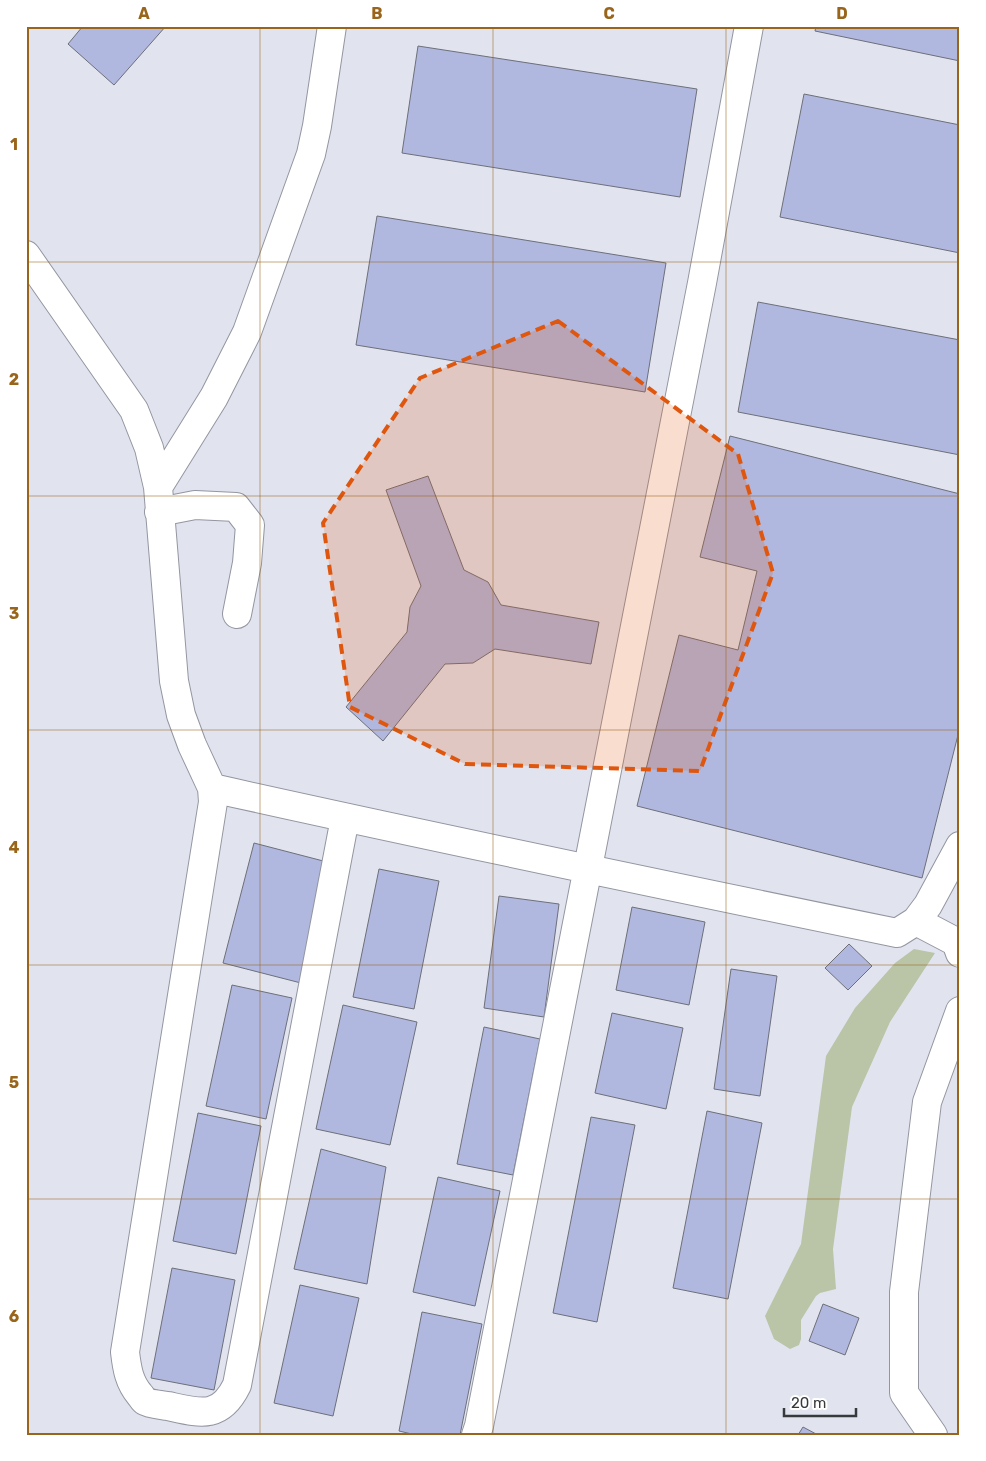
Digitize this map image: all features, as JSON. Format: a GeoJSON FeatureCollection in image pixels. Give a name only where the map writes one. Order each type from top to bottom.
{"type":"FeatureCollection","features":[{"type":"Feature","properties":{"kind":"lane"},"geometry":{"type":"LineString","coordinates":[[158,499],[247,332],[310,154],[317,126],[332,26]]}},
{"type":"Feature","properties":{"kind":"lane"},"geometry":{"type":"LineString","coordinates":[[476,1435],[702,283],[749,26]]}},
{"type":"Feature","properties":{"kind":"lane"},"geometry":{"type":"LineString","coordinates":[[26,255],[134,410],[150,448],[158,499],[174,681],[181,715],[192,745],[212,788],[213,802],[125,1352],[127,1370],[133,1388],[145,1402],[197,1412],[210,1411],[222,1406],[232,1396],[237,1385],[346,818]]}},
{"type":"Feature","properties":{"kind":"lane"},"geometry":{"type":"LineString","coordinates":[[158,499],[195,505],[236,507],[250,525],[247,563],[237,614]]}},
{"type":"Feature","properties":{"kind":"lane"},"geometry":{"type":"LineString","coordinates":[[212,788],[587,870],[897,932],[916,921],[928,906],[960,846]]}},
{"type":"Feature","properties":{"kind":"lane"},"geometry":{"type":"LineString","coordinates":[[916,921],[956,942],[960,953]]}},
{"type":"Feature","properties":{"kind":"lane"},"geometry":{"type":"LineString","coordinates":[[933,1435],[904,1393],[904,1292],[927,1102],[960,1011]]}},
{"type":"Feature","properties":{"kind":"highlighted area"},"geometry":{"type":"Polygon","coordinates":[[[558,321],[738,454],[773,573],[700,771],[465,764],[350,707],[323,523],[420,378],[558,321]]]}},
{"type":"Feature","properties":{"kind":"green space"},"geometry":{"type":"Polygon","coordinates":[[[914,949],[935,953],[890,1022],[852,1107],[833,1249],[836,1289],[820,1293],[816,1296],[801,1320],[801,1339],[799,1345],[790,1349],[774,1339],[765,1316],[801,1244],[826,1056],[855,1008],[895,963],[914,949]]]}},
{"type":"Feature","properties":{"kind":"building"},"geometry":{"type":"Polygon","coordinates":[[[83,26],[166,26],[114,85],[68,44],[83,26]]]}},
{"type":"Feature","properties":{"kind":"building"},"geometry":{"type":"Polygon","coordinates":[[[816,26],[960,26],[960,61],[815,31],[816,26]]]}},
{"type":"Feature","properties":{"kind":"building"},"geometry":{"type":"Polygon","coordinates":[[[418,46],[697,89],[680,197],[402,153],[418,46]]]}},
{"type":"Feature","properties":{"kind":"building"},"geometry":{"type":"Polygon","coordinates":[[[804,94],[960,125],[960,253],[780,217],[804,94]]]}},
{"type":"Feature","properties":{"kind":"building"},"geometry":{"type":"Polygon","coordinates":[[[377,216],[666,263],[645,392],[356,345],[377,216]]]}},
{"type":"Feature","properties":{"kind":"building"},"geometry":{"type":"Polygon","coordinates":[[[758,302],[960,340],[960,455],[738,412],[758,302]]]}},
{"type":"Feature","properties":{"kind":"building"},"geometry":{"type":"Polygon","coordinates":[[[730,436],[960,494],[960,727],[922,878],[637,806],[679,635],[738,650],[757,571],[700,557],[730,436]]]}},
{"type":"Feature","properties":{"kind":"building"},"geometry":{"type":"Polygon","coordinates":[[[428,476],[464,570],[488,582],[501,605],[599,622],[591,664],[495,649],[473,663],[445,664],[383,741],[346,707],[407,632],[410,607],[421,586],[386,490],[428,476]]]}},
{"type":"Feature","properties":{"kind":"building"},"geometry":{"type":"Polygon","coordinates":[[[254,843],[331,863],[301,983],[223,963],[254,843]]]}},
{"type":"Feature","properties":{"kind":"building"},"geometry":{"type":"Polygon","coordinates":[[[379,869],[439,881],[414,1009],[353,997],[379,869]]]}},
{"type":"Feature","properties":{"kind":"building"},"geometry":{"type":"Polygon","coordinates":[[[499,896],[559,904],[544,1017],[484,1008],[499,896]]]}},
{"type":"Feature","properties":{"kind":"building"},"geometry":{"type":"Polygon","coordinates":[[[632,907],[705,922],[689,1005],[616,990],[632,907]]]}},
{"type":"Feature","properties":{"kind":"building"},"geometry":{"type":"Polygon","coordinates":[[[849,944],[872,966],[848,990],[825,968],[849,944]]]}},
{"type":"Feature","properties":{"kind":"building"},"geometry":{"type":"Polygon","coordinates":[[[731,969],[777,976],[760,1096],[714,1089],[731,969]]]}},
{"type":"Feature","properties":{"kind":"building"},"geometry":{"type":"Polygon","coordinates":[[[232,985],[292,998],[266,1119],[206,1106],[232,985]]]}},
{"type":"Feature","properties":{"kind":"building"},"geometry":{"type":"Polygon","coordinates":[[[343,1005],[417,1022],[390,1145],[316,1129],[343,1005]]]}},
{"type":"Feature","properties":{"kind":"building"},"geometry":{"type":"Polygon","coordinates":[[[612,1013],[683,1028],[666,1109],[595,1093],[612,1013]]]}},
{"type":"Feature","properties":{"kind":"building"},"geometry":{"type":"Polygon","coordinates":[[[484,1027],[540,1039],[513,1175],[457,1164],[484,1027]]]}},
{"type":"Feature","properties":{"kind":"building"},"geometry":{"type":"Polygon","coordinates":[[[707,1111],[762,1123],[728,1299],[673,1288],[707,1111]]]}},
{"type":"Feature","properties":{"kind":"building"},"geometry":{"type":"Polygon","coordinates":[[[198,1113],[261,1126],[236,1254],[173,1241],[198,1113]]]}},
{"type":"Feature","properties":{"kind":"building"},"geometry":{"type":"Polygon","coordinates":[[[591,1117],[635,1125],[597,1322],[553,1313],[591,1117]]]}},
{"type":"Feature","properties":{"kind":"building"},"geometry":{"type":"Polygon","coordinates":[[[321,1149],[386,1167],[367,1284],[294,1269],[321,1149]]]}},
{"type":"Feature","properties":{"kind":"building"},"geometry":{"type":"Polygon","coordinates":[[[438,1177],[500,1191],[475,1306],[413,1292],[438,1177]]]}},
{"type":"Feature","properties":{"kind":"building"},"geometry":{"type":"Polygon","coordinates":[[[172,1268],[235,1280],[214,1390],[151,1378],[172,1268]]]}},
{"type":"Feature","properties":{"kind":"building"},"geometry":{"type":"Polygon","coordinates":[[[300,1285],[359,1298],[333,1416],[274,1403],[300,1285]]]}},
{"type":"Feature","properties":{"kind":"building"},"geometry":{"type":"Polygon","coordinates":[[[823,1304],[859,1318],[845,1355],[809,1341],[823,1304]]]}},
{"type":"Feature","properties":{"kind":"building"},"geometry":{"type":"Polygon","coordinates":[[[422,1312],[482,1324],[460,1435],[416,1435],[399,1431],[422,1312]]]}},
{"type":"Feature","properties":{"kind":"building"},"geometry":{"type":"Polygon","coordinates":[[[803,1427],[818,1435],[798,1435],[803,1427]]]}}]}
